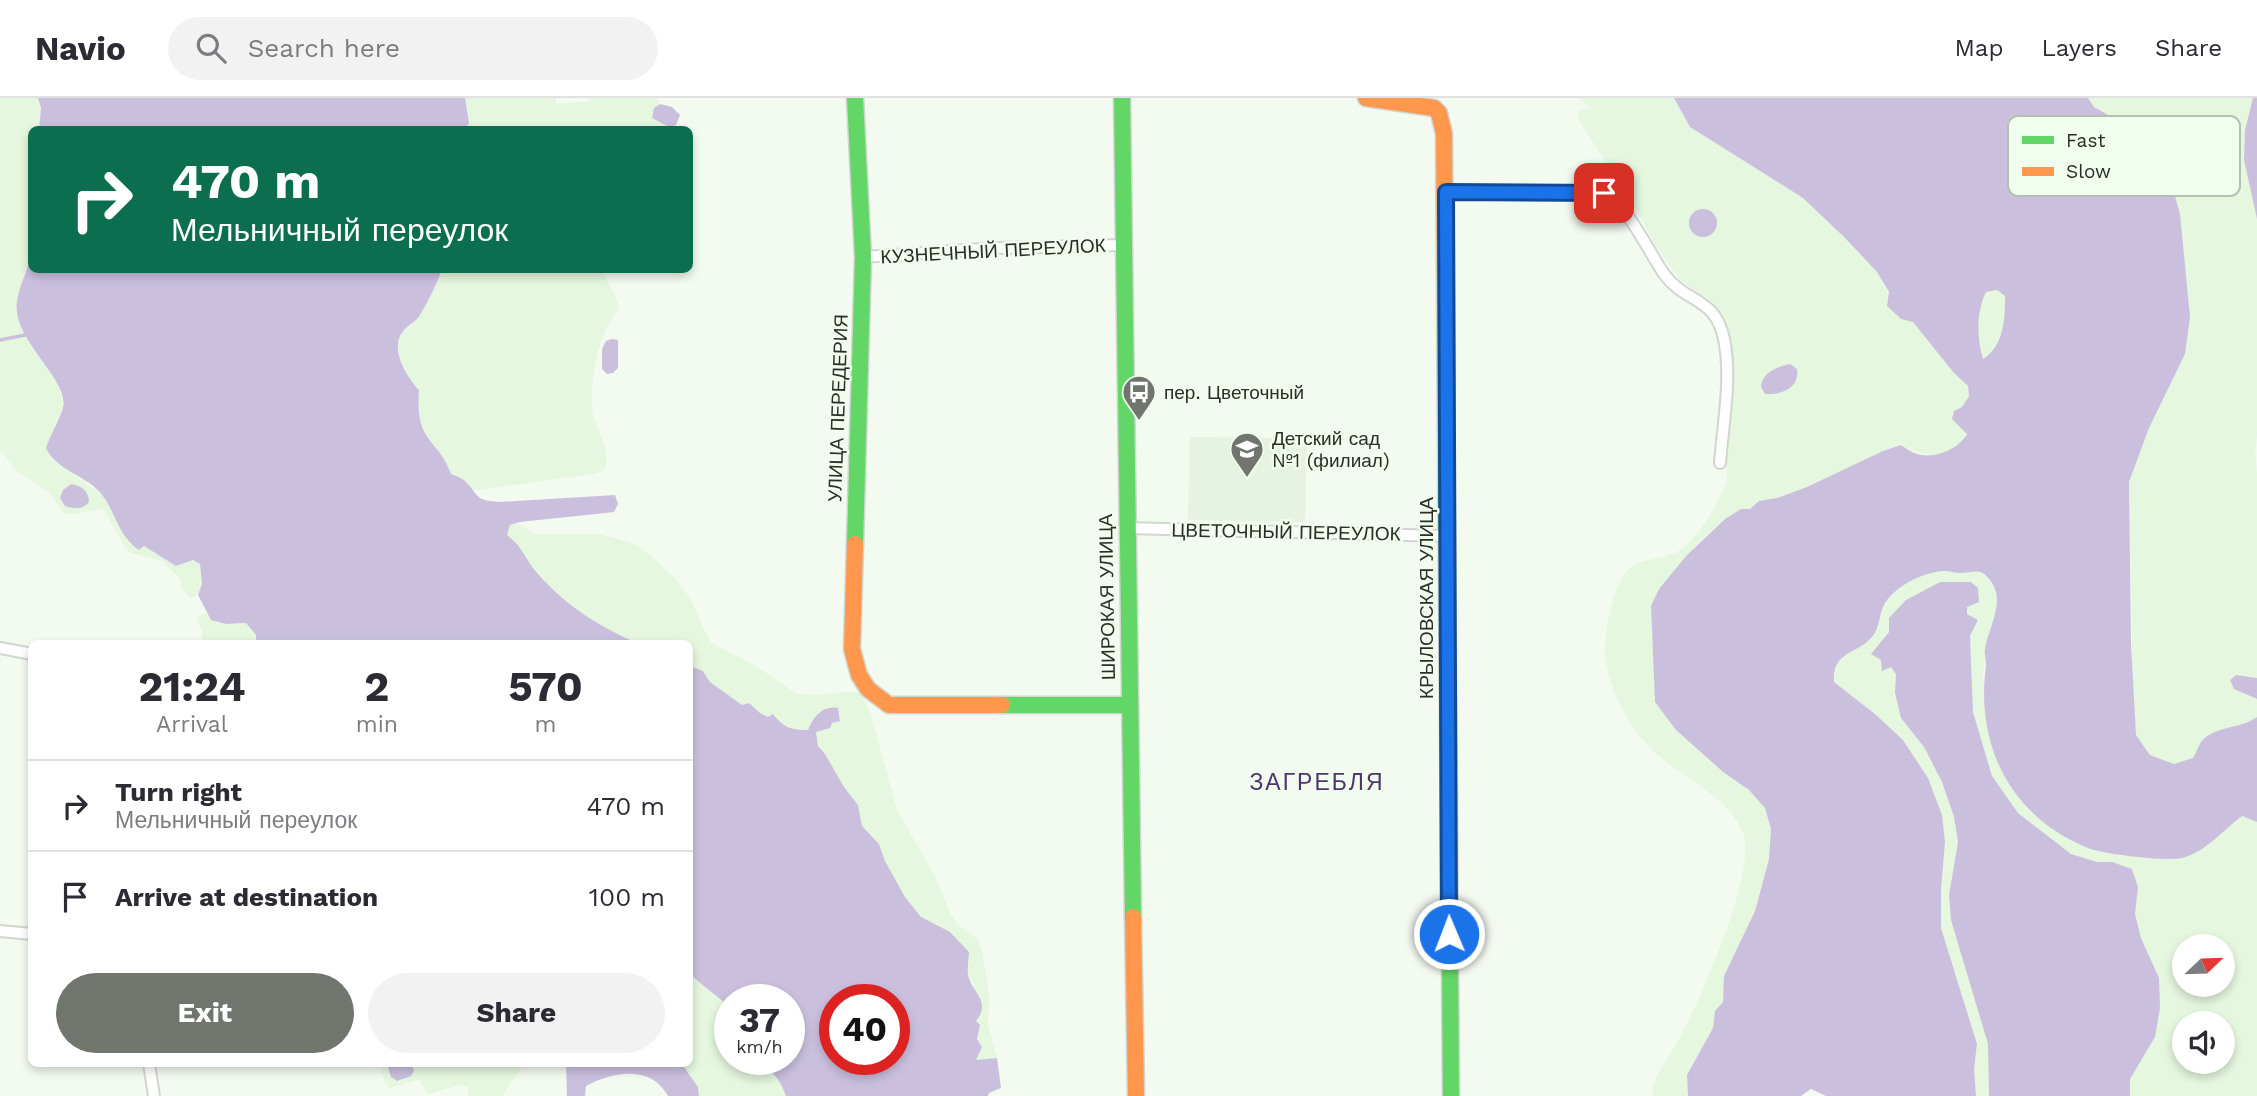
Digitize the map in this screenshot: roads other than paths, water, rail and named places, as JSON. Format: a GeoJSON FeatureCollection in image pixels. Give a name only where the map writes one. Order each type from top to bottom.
{"type":"FeatureCollection","features":[{"type":"Feature","properties":{"kind":"street","name":"УЛИЦА ПЕРЕДЕРИЯ"},"geometry":{"type":"LineString","coordinates":[[855,98],[863,257],[852,649],[854,662],[864,685],[877,700],[889,705],[1130,705]]}},
{"type":"Feature","properties":{"kind":"street","name":"ШИРОКАЯ УЛИЦА"},"geometry":{"type":"LineString","coordinates":[[1122,98],[1136,1096]]}},
{"type":"Feature","properties":{"kind":"street","name":"КРЫЛОВСКАЯ УЛИЦА"},"geometry":{"type":"LineString","coordinates":[[1366,98],[1429,106],[1438,113],[1444,134],[1451,1096]]}},
{"type":"Feature","properties":{"kind":"street"},"geometry":{"type":"LineString","coordinates":[[1446,192],[1598,192],[1610,195],[1665,276],[1679,290],[1711,309],[1717,317],[1724,340],[1727,370],[1720,463]]}},
{"type":"Feature","properties":{"kind":"street","name":"КУЗНЕЧНЫЙ ПЕРЕУЛОК"},"geometry":{"type":"LineString","coordinates":[[863,257],[997,247],[1124,245]]}},
{"type":"Feature","properties":{"kind":"street","name":"ЦВЕТОЧНЫЙ ПЕРЕУЛОК"},"geometry":{"type":"LineString","coordinates":[[1126,528],[1446,536]]}},
{"type":"Feature","properties":{"kind":"street"},"geometry":{"type":"LineString","coordinates":[[0,649],[28,653]]}},
{"type":"Feature","properties":{"kind":"street"},"geometry":{"type":"LineString","coordinates":[[0,931],[28,934]]}},
{"type":"Feature","properties":{"kind":"street"},"geometry":{"type":"LineString","coordinates":[[149,1067],[154,1096]]}},
{"type":"Feature","properties":{"kind":"waterway"},"geometry":{"type":"LineString","coordinates":[[0,340],[25,335]]}},
{"type":"Feature","properties":{"kind":"place","name":"пер. Цветочный"},"geometry":{"type":"Point","coordinates":[1139,422]}},
{"type":"Feature","properties":{"kind":"place","name":"Детский сад №1 (филиал)"},"geometry":{"type":"Point","coordinates":[1247,479]}},
{"type":"Feature","properties":{"kind":"district","name":"ЗАГРЕБЛЯ"},"geometry":{"type":"Point","coordinates":[1317,782]}}]}
